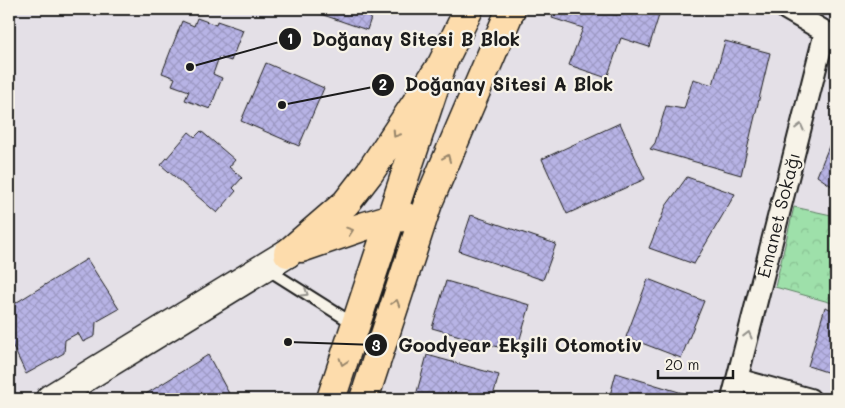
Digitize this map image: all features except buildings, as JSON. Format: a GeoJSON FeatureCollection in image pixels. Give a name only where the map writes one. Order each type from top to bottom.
{"type":"FeatureCollection","features":[{"type":"Feature","properties":{"kind":"main road"},"geometry":{"type":"LineString","coordinates":[[50,399],[288,253],[346,203],[387,147],[442,64],[469,9]]}},
{"type":"Feature","properties":{"kind":"main road"},"geometry":{"type":"LineString","coordinates":[[364,399],[428,203],[511,9]]}},
{"type":"Feature","properties":{"kind":"main road"},"geometry":{"type":"LineString","coordinates":[[331,399],[442,64]]}},
{"type":"Feature","properties":{"kind":"main road"},"geometry":{"type":"LineString","coordinates":[[288,253],[392,218],[410,216],[421,211],[428,203]]}},
{"type":"Feature","properties":{"kind":"street"},"geometry":{"type":"LineString","coordinates":[[786,9],[831,35]]}},
{"type":"Feature","properties":{"kind":"street","name":"Emanet Sokağı"},"geometry":{"type":"LineString","coordinates":[[732,399],[831,35]]}},
{"type":"Feature","properties":{"kind":"street"},"geometry":{"type":"LineString","coordinates":[[737,379],[810,399]]}},
{"type":"Feature","properties":{"kind":"lane"},"geometry":{"type":"LineString","coordinates":[[264,267],[355,325]]}},
{"type":"Feature","properties":{"kind":"green space"},"geometry":{"type":"Polygon","coordinates":[[[794,207],[836,216],[836,304],[775,287],[794,207]]]}},
{"type":"Feature","properties":{"kind":"place","name":"Doğanay Sitesi B Blok"},"geometry":{"type":"Point","coordinates":[190,67]}},
{"type":"Feature","properties":{"kind":"place","name":"Doğanay Sitesi A Blok"},"geometry":{"type":"Point","coordinates":[282,105]}},
{"type":"Feature","properties":{"kind":"place","name":"Goodyear Ekşili Otomotiv"},"geometry":{"type":"Point","coordinates":[288,342]}}]}
